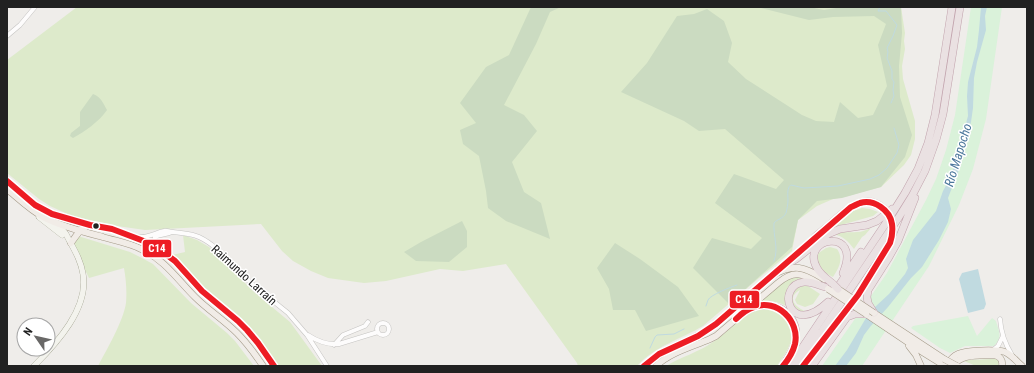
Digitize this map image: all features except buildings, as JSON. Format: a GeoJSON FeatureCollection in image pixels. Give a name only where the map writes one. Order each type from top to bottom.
{"type":"FeatureCollection","features":[{"type":"Feature","properties":{"kind":"highway"},"geometry":{"type":"LineString","coordinates":[[948,7],[951,16]]}},
{"type":"Feature","properties":{"kind":"highway"},"geometry":{"type":"LineString","coordinates":[[789,366],[888,220],[918,170],[930,136],[937,104],[952,7]]}},
{"type":"Feature","properties":{"kind":"highway"},"geometry":{"type":"LineString","coordinates":[[798,366],[896,222],[920,181],[933,151],[942,121],[960,7]]}},
{"type":"Feature","properties":{"kind":"highway"},"geometry":{"type":"LineString","coordinates":[[874,313],[868,303],[867,293],[900,237],[917,193],[920,181]]}},
{"type":"Feature","properties":{"kind":"highway"},"geometry":{"type":"LineString","coordinates":[[780,269],[796,259],[828,234],[840,229],[860,227],[871,224],[887,214],[900,201]]}},
{"type":"Feature","properties":{"kind":"highway"},"geometry":{"type":"LineString","coordinates":[[773,275],[854,205],[862,202],[869,202],[878,205],[884,209],[890,218],[893,227],[892,237],[888,246],[855,298],[803,366]]}},
{"type":"Feature","properties":{"kind":"highway"},"geometry":{"type":"LineString","coordinates":[[833,286],[888,220]]}},
{"type":"Feature","properties":{"kind":"highway"},"geometry":{"type":"LineString","coordinates":[[789,366],[805,337],[828,302],[833,286],[848,263],[845,249],[841,244],[831,241],[819,246],[815,253],[814,260],[818,270],[833,286]]}},
{"type":"Feature","properties":{"kind":"highway"},"geometry":{"type":"LineString","coordinates":[[828,302],[818,311],[811,314],[799,314],[793,310],[789,302],[788,295],[795,285],[800,282],[810,282],[833,286]]}},
{"type":"Feature","properties":{"kind":"highway"},"geometry":{"type":"LineString","coordinates":[[746,311],[757,306],[771,305],[781,309],[791,318],[795,328],[796,339],[792,352],[783,366]]}},
{"type":"Feature","properties":{"kind":"highway"},"geometry":{"type":"LineString","coordinates":[[812,366],[848,316],[855,314],[866,314]]}},
{"type":"Feature","properties":{"kind":"main road"},"geometry":{"type":"LineString","coordinates":[[7,180],[67,235],[80,263],[83,274],[84,287],[82,298],[73,318],[63,334],[34,366]]}},
{"type":"Feature","properties":{"kind":"main road"},"geometry":{"type":"LineString","coordinates":[[7,188],[49,225],[70,241]]}},
{"type":"Feature","properties":{"kind":"main road"},"geometry":{"type":"LineString","coordinates":[[35,205],[52,214],[90,225],[112,229],[150,243],[175,262],[202,291],[238,321],[258,343],[274,366]]}},
{"type":"Feature","properties":{"kind":"main road"},"geometry":{"type":"LineString","coordinates":[[35,212],[52,221],[80,231],[126,243],[152,255],[164,264],[194,296],[245,341],[263,366]]}},
{"type":"Feature","properties":{"kind":"main road"},"geometry":{"type":"LineString","coordinates":[[70,241],[84,226],[90,225]]}},
{"type":"Feature","properties":{"kind":"main road"},"geometry":{"type":"LineString","coordinates":[[101,237],[119,238],[142,246],[150,243]]}},
{"type":"Feature","properties":{"kind":"main road"},"geometry":{"type":"LineString","coordinates":[[644,366],[658,354],[698,336],[713,327],[773,275],[789,268],[801,268],[814,272],[866,314],[944,364],[958,366]]}},
{"type":"Feature","properties":{"kind":"main road"},"geometry":{"type":"LineString","coordinates":[[656,366],[672,354],[716,336],[787,276],[797,274],[807,276],[833,286],[850,300],[874,313],[905,338],[921,366]]}},
{"type":"Feature","properties":{"kind":"main road"},"geometry":{"type":"LineString","coordinates":[[944,364],[959,354],[993,350],[1006,352],[1022,366]]}},
{"type":"Feature","properties":{"kind":"main road"},"geometry":{"type":"LineString","coordinates":[[953,366],[956,361],[962,358],[994,355],[1001,358],[1003,361],[1002,366]]}},
{"type":"Feature","properties":{"kind":"street"},"geometry":{"type":"LineString","coordinates":[[7,36],[20,25],[35,7]]}},
{"type":"Feature","properties":{"kind":"street","name":"Raimundo Larraín"},"geometry":{"type":"LineString","coordinates":[[135,237],[144,238],[167,231],[191,234],[205,240],[252,284],[288,313],[307,335],[327,366]]}},
{"type":"Feature","properties":{"kind":"street","name":"Raimundo Larraín"},"geometry":{"type":"LineString","coordinates":[[150,243],[155,236],[172,232]]}},
{"type":"Feature","properties":{"kind":"street"},"geometry":{"type":"LineString","coordinates":[[159,235],[155,238],[154,242],[163,252]]}},
{"type":"Feature","properties":{"kind":"street"},"geometry":{"type":"LineString","coordinates":[[1000,320],[1003,336],[1015,359]]}},
{"type":"Feature","properties":{"kind":"street"},"geometry":{"type":"LineString","coordinates":[[334,345],[343,335],[365,326],[368,322]]}},
{"type":"Feature","properties":{"kind":"street"},"geometry":{"type":"LineString","coordinates":[[334,345],[378,332]]}},
{"type":"Feature","properties":{"kind":"street","name":"Raimundo Larraín"},"geometry":{"type":"LineString","coordinates":[[307,335],[322,342],[334,345]]}},
{"type":"Feature","properties":{"kind":"street"},"geometry":{"type":"LineString","coordinates":[[993,350],[998,346],[1003,336]]}},
{"type":"Feature","properties":{"kind":"green space"},"geometry":{"type":"Polygon","coordinates":[[[77,7],[901,7],[905,33],[905,49],[902,66],[903,79],[915,121],[915,139],[911,155],[904,165],[881,187],[833,199],[817,206],[798,220],[792,251],[703,326],[660,348],[637,366],[578,366],[506,264],[463,271],[440,269],[386,281],[364,283],[328,278],[293,261],[282,251],[261,224],[145,230],[117,226],[72,216],[39,199],[7,173],[7,60],[77,7]]]}},
{"type":"Feature","properties":{"kind":"green space"},"geometry":{"type":"Polygon","coordinates":[[[531,7],[561,7],[550,12],[536,44],[504,105],[524,115],[537,131],[512,162],[524,192],[541,203],[550,239],[506,221],[488,208],[479,156],[463,144],[460,130],[476,123],[460,103],[486,67],[509,55],[531,7]]]}},
{"type":"Feature","properties":{"kind":"green space"},"geometry":{"type":"Polygon","coordinates":[[[761,7],[809,7],[824,10],[842,7],[901,7],[902,33],[899,66],[900,97],[912,135],[905,157],[881,187],[842,198],[817,201],[798,220],[792,247],[729,304],[693,268],[712,238],[751,249],[762,238],[715,203],[734,174],[776,189],[784,180],[725,129],[699,131],[684,121],[621,92],[647,63],[677,16],[694,14],[707,9],[724,21],[732,43],[728,62],[746,79],[802,115],[816,121],[834,122],[840,102],[858,118],[873,115],[887,86],[878,45],[886,24],[874,16],[833,17],[809,20],[761,7]]]}},
{"type":"Feature","properties":{"kind":"green space"},"geometry":{"type":"Polygon","coordinates":[[[971,7],[1002,7],[986,119],[973,169],[959,205],[929,266],[862,366],[822,366],[887,273],[936,179],[946,150],[955,115],[971,7]]]}},
{"type":"Feature","properties":{"kind":"green space"},"geometry":{"type":"Polygon","coordinates":[[[93,94],[100,99],[107,110],[92,126],[73,138],[70,136],[71,133],[80,126],[80,112],[93,94]]]}},
{"type":"Feature","properties":{"kind":"green space"},"geometry":{"type":"Polygon","coordinates":[[[862,208],[878,212],[873,216],[834,227],[853,211],[862,208]]]}},
{"type":"Feature","properties":{"kind":"green space"},"geometry":{"type":"Polygon","coordinates":[[[462,221],[467,231],[467,247],[449,262],[416,261],[404,252],[421,242],[462,221]]]}},
{"type":"Feature","properties":{"kind":"green space"},"geometry":{"type":"Polygon","coordinates":[[[871,228],[862,237],[854,249],[845,239],[833,234],[861,232],[871,228]]]}},
{"type":"Feature","properties":{"kind":"green space"},"geometry":{"type":"Polygon","coordinates":[[[183,235],[197,240],[209,247],[254,292],[290,322],[322,366],[278,366],[249,328],[205,289],[172,255],[185,252],[183,235]]]}},
{"type":"Feature","properties":{"kind":"green space"},"geometry":{"type":"Polygon","coordinates":[[[78,236],[130,252],[153,264],[191,303],[235,341],[254,366],[98,366],[122,318],[126,303],[125,272],[124,268],[89,278],[72,244],[78,236]]]}},
{"type":"Feature","properties":{"kind":"green space"},"geometry":{"type":"Polygon","coordinates":[[[615,243],[678,287],[699,316],[646,331],[635,310],[613,310],[609,289],[597,268],[615,243]]]}},
{"type":"Feature","properties":{"kind":"green space"},"geometry":{"type":"Polygon","coordinates":[[[830,247],[837,249],[840,256],[839,267],[833,277],[821,268],[817,258],[817,254],[830,247]]]}},
{"type":"Feature","properties":{"kind":"green space"},"geometry":{"type":"Polygon","coordinates":[[[796,277],[806,279],[795,282],[786,296],[788,307],[774,302],[759,301],[781,284],[796,277]]]}},
{"type":"Feature","properties":{"kind":"green space"},"geometry":{"type":"Polygon","coordinates":[[[804,285],[820,294],[813,304],[805,307],[797,304],[795,300],[800,290],[793,297],[794,303],[800,309],[809,312],[798,310],[792,303],[791,299],[793,290],[804,285]]]}},
{"type":"Feature","properties":{"kind":"green space"},"geometry":{"type":"Polygon","coordinates":[[[758,308],[773,308],[778,310],[790,321],[792,327],[793,334],[791,341],[777,366],[666,366],[708,346],[758,308]]]}},
{"type":"Feature","properties":{"kind":"green space"},"geometry":{"type":"Polygon","coordinates":[[[968,316],[977,336],[992,318],[996,321],[999,331],[999,340],[994,346],[965,346],[950,353],[911,328],[913,326],[968,316]]]}},
{"type":"Feature","properties":{"kind":"green space"},"geometry":{"type":"Polygon","coordinates":[[[996,359],[999,362],[998,366],[976,366],[964,361],[970,360],[996,359]]]}},
{"type":"Feature","properties":{"kind":"water","name":"Río Mapocho"},"geometry":{"type":"Polygon","coordinates":[[[981,7],[987,7],[985,16],[986,30],[974,78],[971,122],[960,167],[948,198],[951,209],[948,222],[939,240],[922,267],[870,327],[864,335],[856,353],[846,366],[835,366],[847,350],[866,318],[889,294],[905,274],[908,268],[906,259],[913,240],[936,211],[943,191],[949,180],[968,116],[968,82],[977,47],[981,7]]]}},
{"type":"Feature","properties":{"kind":"water"},"geometry":{"type":"Polygon","coordinates":[[[978,269],[986,304],[984,309],[968,313],[959,279],[962,273],[978,269]]]}},
{"type":"Feature","properties":{"kind":"waterway"},"geometry":{"type":"LineString","coordinates":[[880,7],[878,11],[886,11],[897,25],[887,48],[887,58],[894,82],[894,96],[891,103]]}},
{"type":"Feature","properties":{"kind":"waterway"},"geometry":{"type":"LineString","coordinates":[[774,261],[776,251],[774,223],[786,213],[789,186],[791,185],[804,188],[838,186],[870,179],[879,175],[887,168],[897,153],[899,145],[894,128]]}},
{"type":"Feature","properties":{"kind":"waterway"},"geometry":{"type":"LineString","coordinates":[[706,306],[710,298],[721,291],[737,285]]}},
{"type":"Feature","properties":{"kind":"waterway"},"geometry":{"type":"LineString","coordinates":[[650,348],[657,335],[674,334],[684,329]]}},
{"type":"Feature","properties":{"kind":"transit line","name":"C14"},"geometry":{"type":"LineString","coordinates":[[7,181],[35,205],[52,214],[90,225],[112,229],[149,243],[163,252],[175,261],[202,291],[247,330],[274,366]]}},
{"type":"Feature","properties":{"kind":"transit line","name":"C14"},"geometry":{"type":"LineString","coordinates":[[644,366],[659,354],[698,336],[716,324],[851,207],[865,202],[876,204],[885,210],[891,219],[892,236],[890,243],[858,295],[803,366]]}},
{"type":"Feature","properties":{"kind":"transit line","name":"C14"},"geometry":{"type":"LineString","coordinates":[[736,319],[749,309],[763,305],[771,306],[785,314],[794,327],[796,335],[793,350],[783,366]]}}]}
